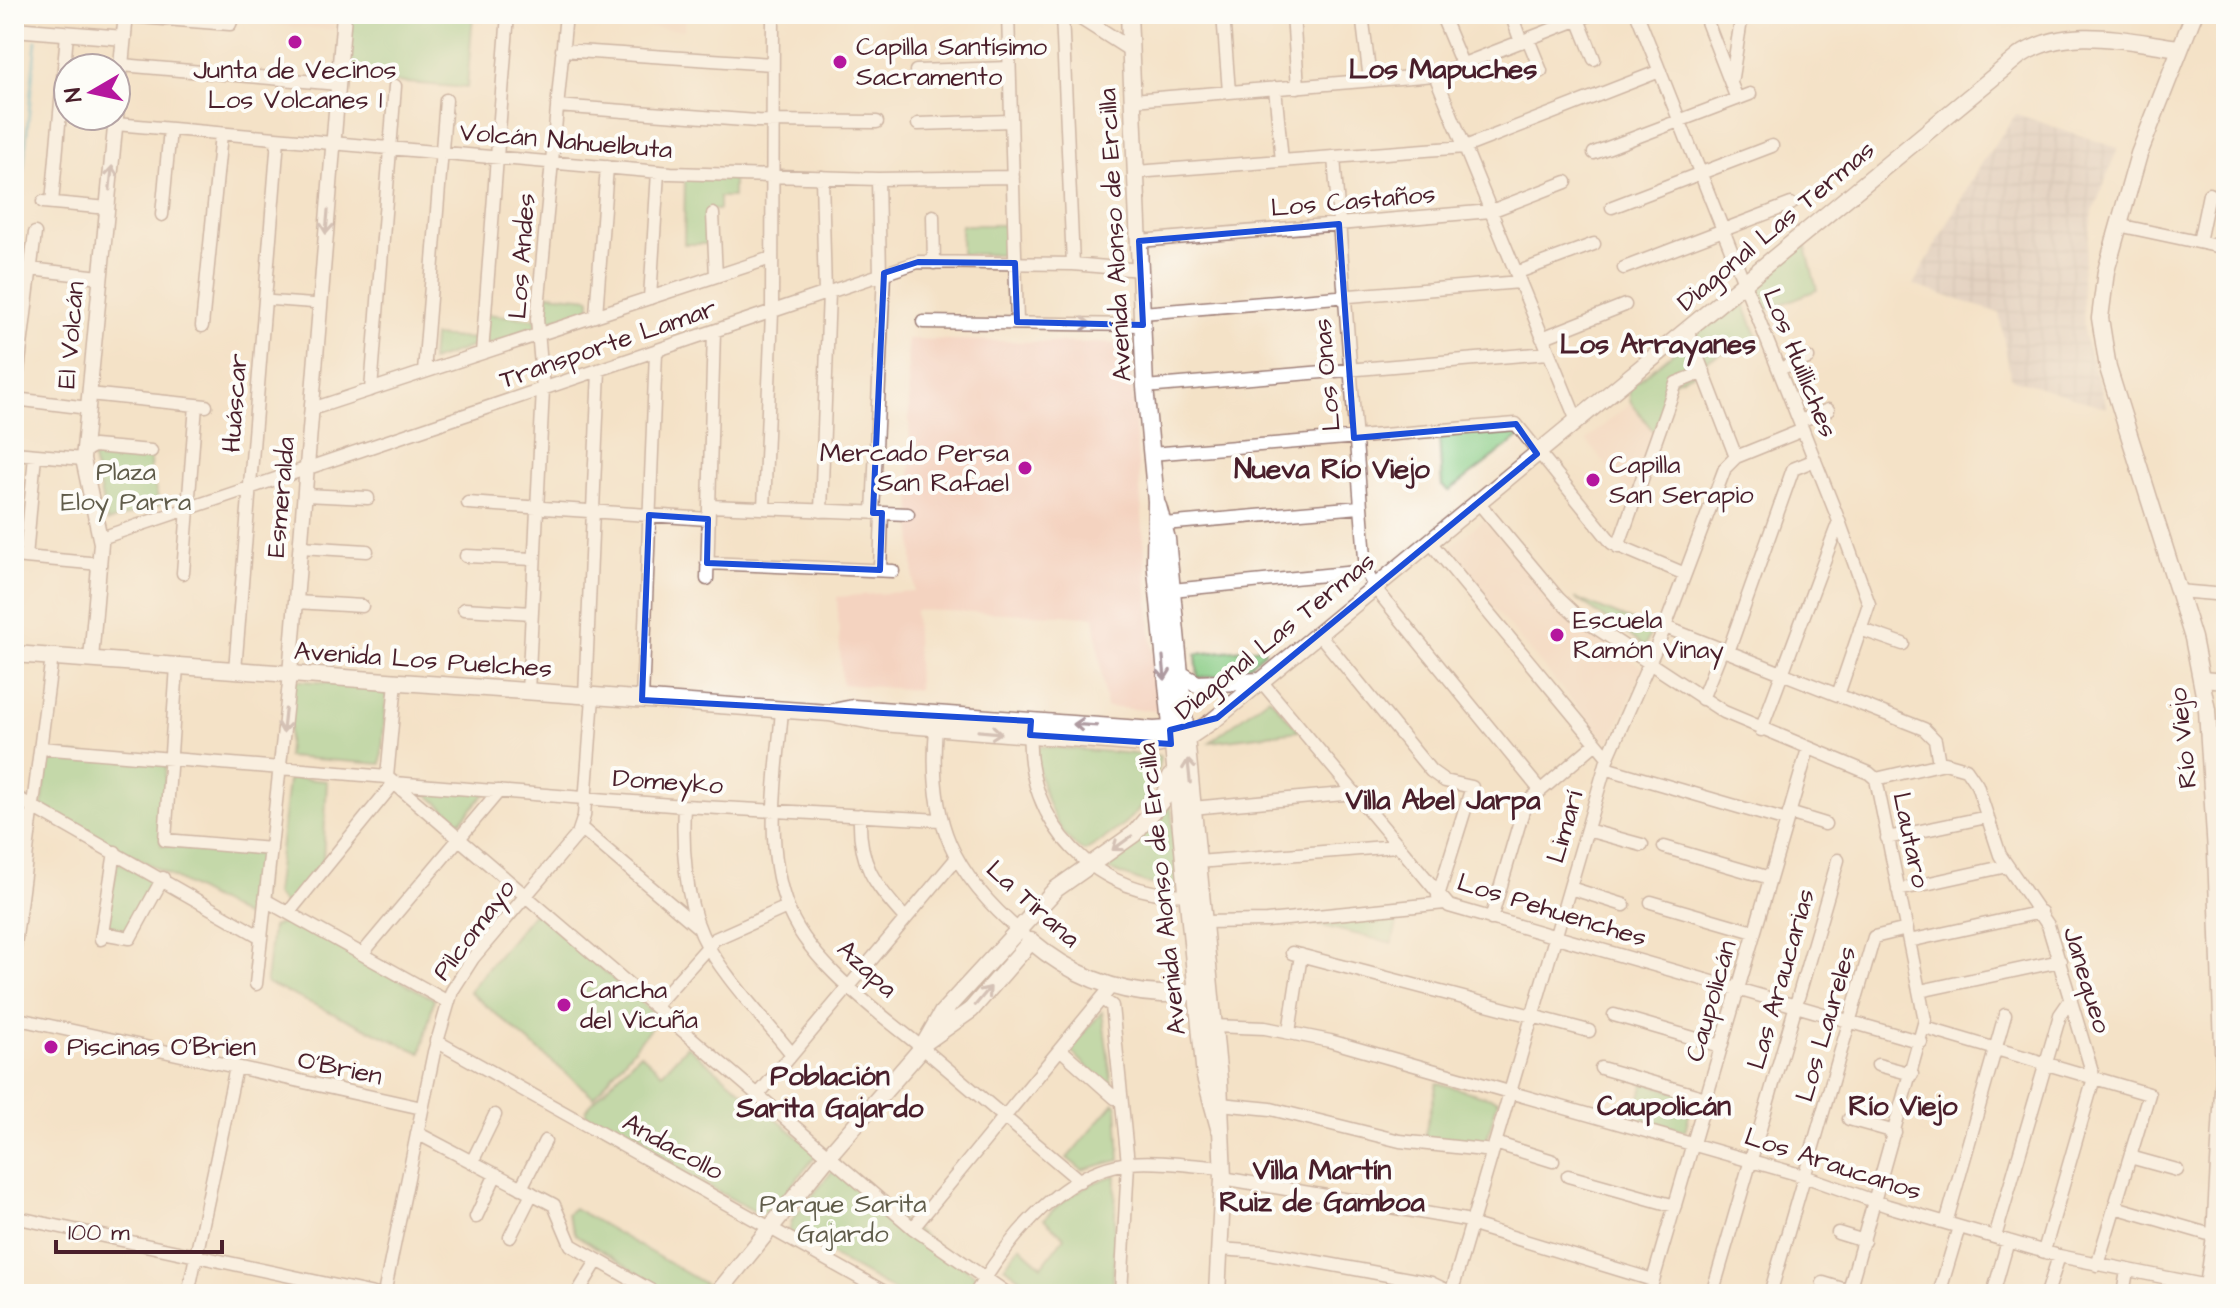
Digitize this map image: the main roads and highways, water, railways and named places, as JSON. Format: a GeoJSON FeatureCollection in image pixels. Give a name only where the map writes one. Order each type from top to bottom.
{"type":"FeatureCollection","features":[{"type":"Feature","properties":{"kind":"main road","name":"Avenida Alonso de Ercilla"},"geometry":{"type":"LineString","coordinates":[[1129,14],[1145,387],[1156,501],[1154,548],[1178,735],[1192,808],[1198,862],[1193,894],[1203,922],[1220,1104],[1222,1173],[1217,1294]]}},
{"type":"Feature","properties":{"kind":"main road","name":"Río Viejo"},"geometry":{"type":"LineString","coordinates":[[2194,14],[2139,154],[2118,225],[2103,286],[2102,343],[2202,679],[2221,853],[2225,1073],[2215,1236],[2208,1290]]}},
{"type":"Feature","properties":{"kind":"main road","name":"Diagonal Las Termas"},"geometry":{"type":"LineString","coordinates":[[1178,735],[1217,718],[2030,49],[2054,40],[2080,36],[2180,48]]}},
{"type":"Feature","properties":{"kind":"main road","name":"Avenida Alonso de Ercilla"},"geometry":{"type":"LineString","coordinates":[[1156,501],[1164,524],[1180,674],[1178,735],[1173,766],[1193,894],[1196,991],[1205,1077],[1219,1128]]}},
{"type":"Feature","properties":{"kind":"main road","name":"Avenida Los Puelches"},"geometry":{"type":"LineString","coordinates":[[14,654],[829,713],[855,720],[936,728],[1030,728],[1178,735]]}},
{"type":"Feature","properties":{"kind":"main road"},"geometry":{"type":"LineString","coordinates":[[1180,674],[1197,684],[1261,681]]}},
{"type":"Feature","properties":{"kind":"main road","name":"Avenida Los Puelches"},"geometry":{"type":"LineString","coordinates":[[829,713],[853,708],[1030,728]]}},
{"type":"Feature","properties":{"kind":"main road"},"geometry":{"type":"LineString","coordinates":[[717,1294],[829,1155],[924,1045],[942,1013],[1017,929],[1056,889],[1134,834],[1151,816],[1163,799],[1173,766]]}},
{"type":"Feature","properties":{"kind":"main road","name":"La Tirana"},"geometry":{"type":"LineString","coordinates":[[924,1045],[971,1010],[1031,941],[1106,993],[1196,991]]}},
{"type":"Feature","properties":{"kind":"main road"},"geometry":{"type":"LineString","coordinates":[[1196,991],[1208,973]]}},
{"type":"Feature","properties":{"kind":"waterway"},"geometry":{"type":"LineString","coordinates":[[14,230],[18,224],[36,40]]}},
{"type":"Feature","properties":{"kind":"place","name":"Junta de Vecinos Los Volcanes 1"},"geometry":{"type":"Point","coordinates":[295,42]}},
{"type":"Feature","properties":{"kind":"place","name":"Capilla Santísimo Sacramento"},"geometry":{"type":"Point","coordinates":[840,62]}},
{"type":"Feature","properties":{"kind":"place","name":"Mercado Persa San Rafael"},"geometry":{"type":"Point","coordinates":[1025,468]}},
{"type":"Feature","properties":{"kind":"place","name":"Capilla San Serapio"},"geometry":{"type":"Point","coordinates":[1593,480]}},
{"type":"Feature","properties":{"kind":"place","name":"Escuela Ramón Vinay"},"geometry":{"type":"Point","coordinates":[1557,635]}},
{"type":"Feature","properties":{"kind":"place","name":"Cancha del Vicuña"},"geometry":{"type":"Point","coordinates":[564,1005]}},
{"type":"Feature","properties":{"kind":"place","name":"Piscinas O'Brien"},"geometry":{"type":"Point","coordinates":[51,1047]}},
{"type":"Feature","properties":{"kind":"district","name":"Los Mapuches"},"geometry":{"type":"Point","coordinates":[1443,69]}},
{"type":"Feature","properties":{"kind":"district","name":"Los Arrayanes"},"geometry":{"type":"Point","coordinates":[1658,344]}},
{"type":"Feature","properties":{"kind":"district","name":"Nueva Río Viejo"},"geometry":{"type":"Point","coordinates":[1332,469]}},
{"type":"Feature","properties":{"kind":"district","name":"Villa Abel Jarpa"},"geometry":{"type":"Point","coordinates":[1443,800]}},
{"type":"Feature","properties":{"kind":"district","name":"Población Sarita Gajardo"},"geometry":{"type":"Point","coordinates":[830,1092]}},
{"type":"Feature","properties":{"kind":"district","name":"Caupolicán"},"geometry":{"type":"Point","coordinates":[1664,1106]}},
{"type":"Feature","properties":{"kind":"district","name":"Río Viejo"},"geometry":{"type":"Point","coordinates":[1903,1106]}},
{"type":"Feature","properties":{"kind":"district","name":"Villa Martín Ruiz de Gamboa"},"geometry":{"type":"Point","coordinates":[1322,1186]}},
{"type":"Feature","properties":{"kind":"park label","name":"Plaza Eloy Parra"},"geometry":{"type":"Point","coordinates":[126,487]}},
{"type":"Feature","properties":{"kind":"park label","name":"Parque Sarita Gajardo"},"geometry":{"type":"Point","coordinates":[843,1219]}}]}
